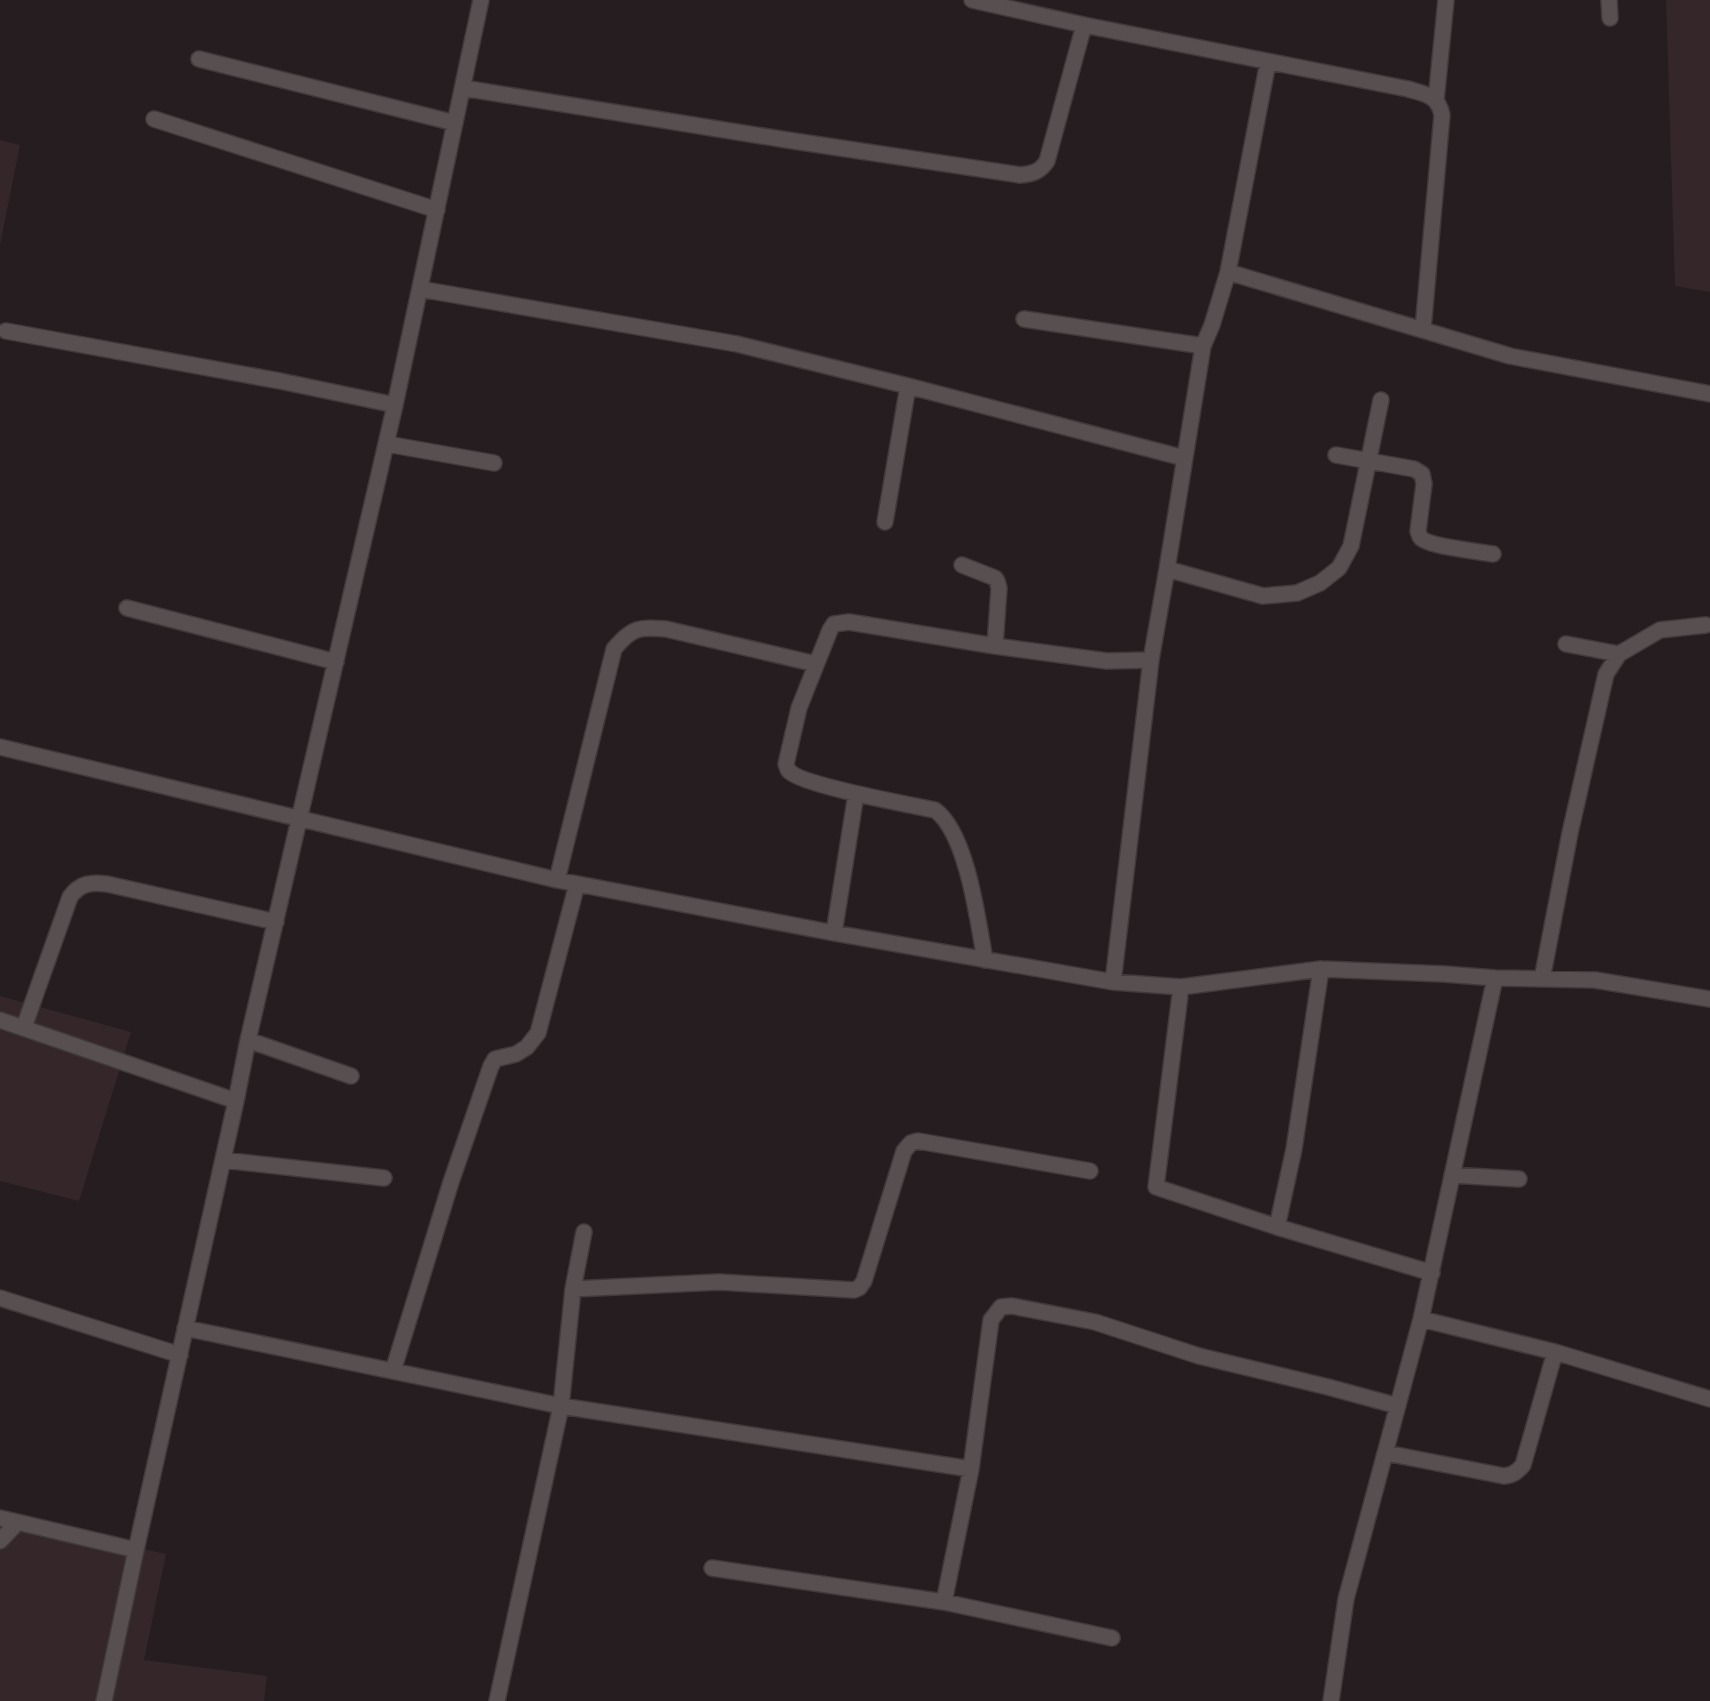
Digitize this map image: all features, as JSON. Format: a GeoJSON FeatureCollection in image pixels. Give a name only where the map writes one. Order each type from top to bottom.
{"type":"FeatureCollection","features":[{"type":"Feature","properties":{"kind":"street"},"geometry":{"type":"LineString","coordinates":[[104,1701],[248,1040],[387,444],[481,0]]}},
{"type":"Feature","properties":{"kind":"street"},"geometry":{"type":"LineString","coordinates":[[972,0],[1084,25],[1408,89],[1436,100],[1441,106],[1442,115],[1423,329]]}},
{"type":"Feature","properties":{"kind":"street"},"geometry":{"type":"LineString","coordinates":[[1436,100],[1446,0]]}},
{"type":"Feature","properties":{"kind":"street"},"geometry":{"type":"LineString","coordinates":[[1609,0],[1610,18]]}},
{"type":"Feature","properties":{"kind":"street"},"geometry":{"type":"LineString","coordinates":[[462,88],[807,143],[1020,175],[1032,174],[1042,169],[1047,161],[1084,25]]}},
{"type":"Feature","properties":{"kind":"street"},"geometry":{"type":"LineString","coordinates":[[198,58],[455,123]]}},
{"type":"Feature","properties":{"kind":"street"},"geometry":{"type":"LineString","coordinates":[[1113,982],[1151,660],[1184,458],[1203,346],[1212,325],[1228,272],[1268,62]]}},
{"type":"Feature","properties":{"kind":"street"},"geometry":{"type":"LineString","coordinates":[[154,119],[437,210]]}},
{"type":"Feature","properties":{"kind":"street"},"geometry":{"type":"LineString","coordinates":[[1228,272],[1510,356],[1710,394]]}},
{"type":"Feature","properties":{"kind":"street"},"geometry":{"type":"LineString","coordinates":[[420,289],[737,344],[908,386],[1184,458]]}},
{"type":"Feature","properties":{"kind":"street"},"geometry":{"type":"LineString","coordinates":[[1024,319],[1203,346]]}},
{"type":"Feature","properties":{"kind":"street"},"geometry":{"type":"LineString","coordinates":[[6,331],[280,381],[395,405]]}},
{"type":"Feature","properties":{"kind":"street"},"geometry":{"type":"LineString","coordinates":[[885,522],[908,386]]}},
{"type":"Feature","properties":{"kind":"street"},"geometry":{"type":"LineString","coordinates":[[1167,569],[1263,596],[1297,592],[1320,583],[1339,568],[1351,546],[1381,400]]}},
{"type":"Feature","properties":{"kind":"street"},"geometry":{"type":"LineString","coordinates":[[387,444],[494,464]]}},
{"type":"Feature","properties":{"kind":"street"},"geometry":{"type":"LineString","coordinates":[[1336,455],[1414,469],[1422,474],[1424,484],[1418,531],[1420,538],[1426,542],[1439,545],[1493,554]]}},
{"type":"Feature","properties":{"kind":"street"},"geometry":{"type":"LineString","coordinates":[[962,565],[998,580],[995,646]]}},
{"type":"Feature","properties":{"kind":"street"},"geometry":{"type":"LineString","coordinates":[[127,608],[336,662]]}},
{"type":"Feature","properties":{"kind":"street"},"geometry":{"type":"LineString","coordinates":[[985,960],[971,884],[954,832],[948,822],[935,810],[856,794],[801,778],[789,772],[787,768],[786,764],[799,708],[830,630],[834,624],[842,622],[1107,661],[1151,660]]}},
{"type":"Feature","properties":{"kind":"street"},"geometry":{"type":"LineString","coordinates":[[1542,979],[1570,833],[1606,674],[1619,654],[1660,630],[1706,625]]}},
{"type":"Feature","properties":{"kind":"street"},"geometry":{"type":"LineString","coordinates":[[557,880],[614,649],[626,634],[644,627],[666,629],[816,664]]}},
{"type":"Feature","properties":{"kind":"street"},"geometry":{"type":"LineString","coordinates":[[1566,644],[1619,654]]}},
{"type":"Feature","properties":{"kind":"street"},"geometry":{"type":"LineString","coordinates":[[0,747],[557,880],[834,933],[1113,982],[1181,987],[1321,969],[1495,978],[1595,980],[1710,999]]}},
{"type":"Feature","properties":{"kind":"street"},"geometry":{"type":"LineString","coordinates":[[834,933],[856,794]]}},
{"type":"Feature","properties":{"kind":"street"},"geometry":{"type":"LineString","coordinates":[[24,1027],[70,898],[80,887],[88,883],[107,884],[276,922]]}},
{"type":"Feature","properties":{"kind":"street"},"geometry":{"type":"LineString","coordinates":[[393,1371],[450,1182],[491,1066],[495,1060],[503,1056],[516,1054],[527,1048],[538,1033],[577,884]]}},
{"type":"Feature","properties":{"kind":"street"},"geometry":{"type":"LineString","coordinates":[[1277,1227],[1294,1149],[1321,969]]}},
{"type":"Feature","properties":{"kind":"street"},"geometry":{"type":"LineString","coordinates":[[1334,1700],[1346,1598],[1421,1319],[1495,978]]}},
{"type":"Feature","properties":{"kind":"street"},"geometry":{"type":"LineString","coordinates":[[1181,987],[1156,1187],[1277,1227],[1432,1273]]}},
{"type":"Feature","properties":{"kind":"street"},"geometry":{"type":"LineString","coordinates":[[0,1020],[236,1101]]}},
{"type":"Feature","properties":{"kind":"street"},"geometry":{"type":"LineString","coordinates":[[248,1040],[351,1076]]}},
{"type":"Feature","properties":{"kind":"street"},"geometry":{"type":"LineString","coordinates":[[573,1288],[719,1282],[849,1290],[859,1288],[864,1281],[904,1151],[911,1143],[918,1141],[1090,1172]]}},
{"type":"Feature","properties":{"kind":"street"},"geometry":{"type":"LineString","coordinates":[[223,1160],[384,1178]]}},
{"type":"Feature","properties":{"kind":"street"},"geometry":{"type":"LineString","coordinates":[[1452,1175],[1519,1179]]}},
{"type":"Feature","properties":{"kind":"street"},"geometry":{"type":"LineString","coordinates":[[497,1701],[561,1406],[573,1288],[584,1232]]}},
{"type":"Feature","properties":{"kind":"street"},"geometry":{"type":"LineString","coordinates":[[0,1298],[180,1355]]}},
{"type":"Feature","properties":{"kind":"street"},"geometry":{"type":"LineString","coordinates":[[944,1602],[971,1469],[991,1320],[998,1311],[1006,1306],[1095,1322],[1199,1356],[1398,1406]]}},
{"type":"Feature","properties":{"kind":"street"},"geometry":{"type":"LineString","coordinates":[[1421,1319],[1555,1352],[1710,1399]]}},
{"type":"Feature","properties":{"kind":"street"},"geometry":{"type":"LineString","coordinates":[[185,1328],[561,1406],[971,1469]]}},
{"type":"Feature","properties":{"kind":"street"},"geometry":{"type":"LineString","coordinates":[[1386,1453],[1504,1476],[1512,1475],[1523,1465],[1555,1352]]}},
{"type":"Feature","properties":{"kind":"street"},"geometry":{"type":"LineString","coordinates":[[0,1518],[136,1550]]}},
{"type":"Feature","properties":{"kind":"street"},"geometry":{"type":"LineString","coordinates":[[0,1541],[17,1523]]}},
{"type":"Feature","properties":{"kind":"street"},"geometry":{"type":"LineString","coordinates":[[712,1568],[944,1602],[1112,1638]]}},
{"type":"Feature","properties":{"kind":"shaded area"},"geometry":{"type":"Polygon","coordinates":[[[1666,0],[1710,0],[1710,292],[1675,286],[1666,0]]]}},
{"type":"Feature","properties":{"kind":"shaded area"},"geometry":{"type":"Polygon","coordinates":[[[0,140],[20,145],[0,245],[0,140]]]}},
{"type":"Feature","properties":{"kind":"shaded area"},"geometry":{"type":"Polygon","coordinates":[[[0,996],[131,1032],[79,1201],[0,1181],[0,996]]]}},
{"type":"Feature","properties":{"kind":"shaded area"},"geometry":{"type":"Polygon","coordinates":[[[0,1518],[166,1554],[144,1660],[267,1676],[264,1701],[0,1701],[0,1518]]]}}]}
